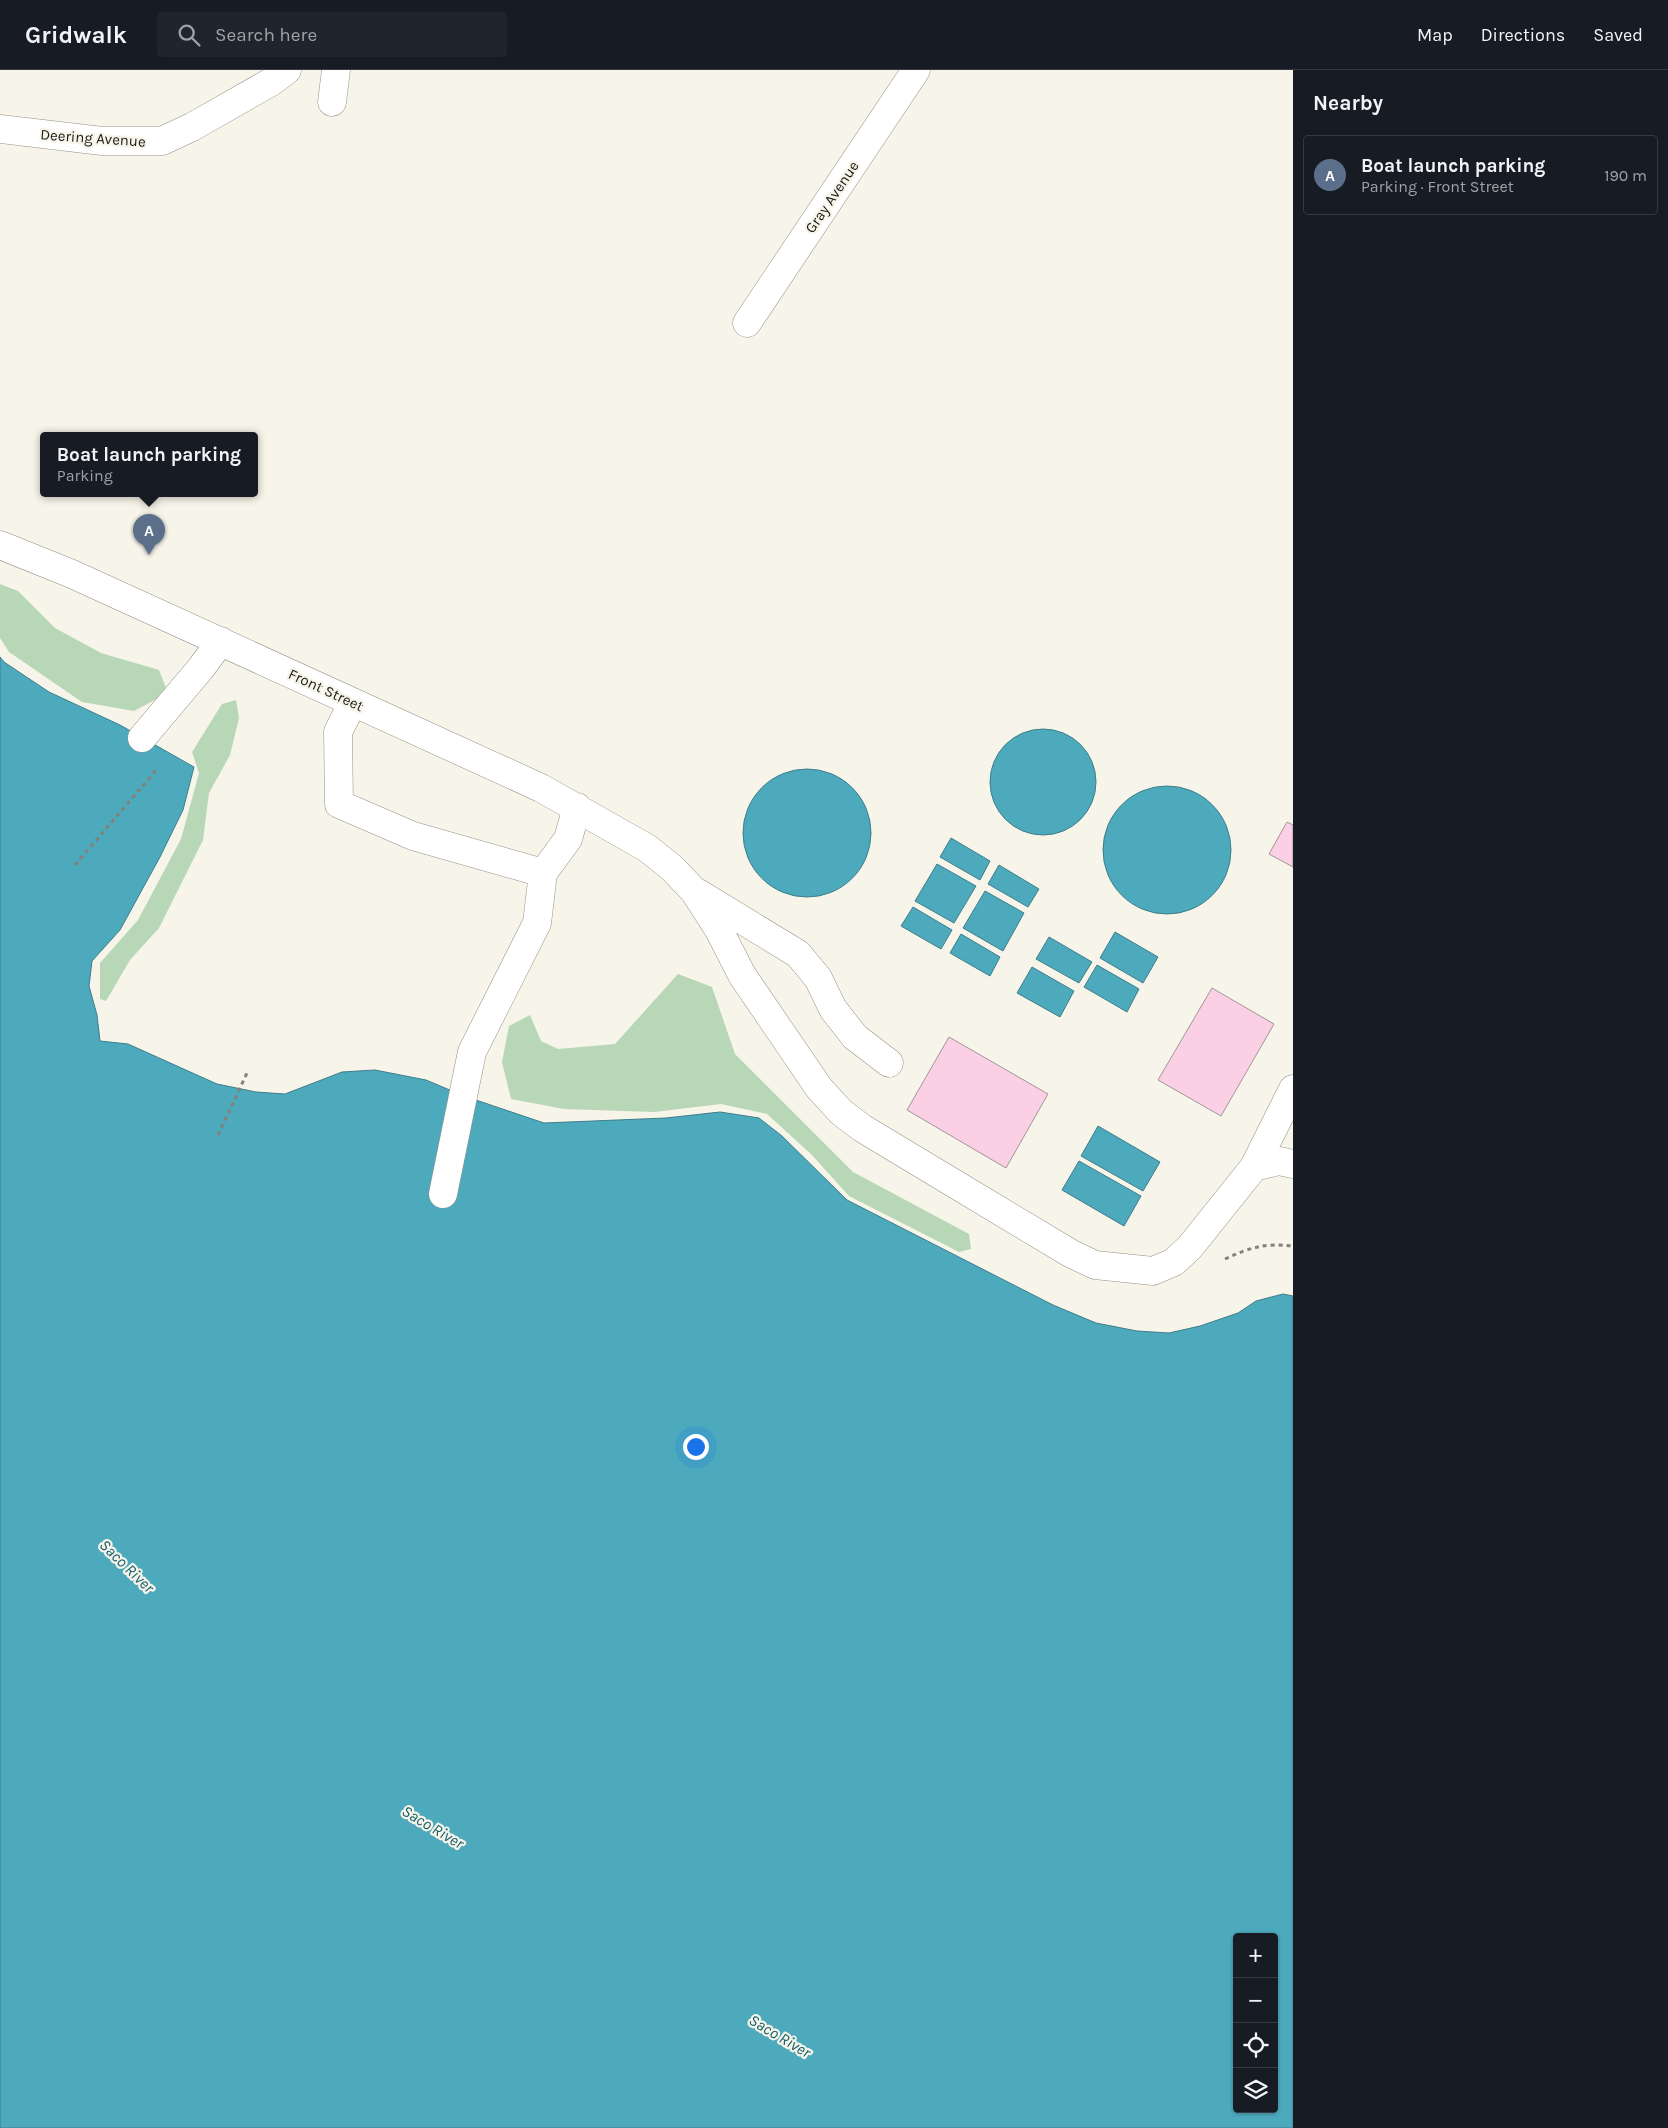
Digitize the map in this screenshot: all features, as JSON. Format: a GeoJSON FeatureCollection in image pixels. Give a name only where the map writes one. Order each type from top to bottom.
{"type":"FeatureCollection","features":[{"type":"Feature","properties":{"kind":"street","name":"Deering Avenue"},"geometry":{"type":"LineString","coordinates":[[0,129],[102,141],[162,141],[192,127],[270,82],[287,70]]}},
{"type":"Feature","properties":{"kind":"street"},"geometry":{"type":"LineString","coordinates":[[332,102],[336,70]]}},
{"type":"Feature","properties":{"kind":"street","name":"Gray Avenue"},"geometry":{"type":"LineString","coordinates":[[747,323],[916,70]]}},
{"type":"Feature","properties":{"kind":"street","name":"Front Street"},"geometry":{"type":"LineString","coordinates":[[0,545],[72,574],[541,788],[647,848],[672,868],[694,891]]}},
{"type":"Feature","properties":{"kind":"street"},"geometry":{"type":"LineString","coordinates":[[142,738],[201,668],[221,641]]}},
{"type":"Feature","properties":{"kind":"street"},"geometry":{"type":"LineString","coordinates":[[353,702],[338,732],[339,804],[413,836],[543,873]]}},
{"type":"Feature","properties":{"kind":"street"},"geometry":{"type":"LineString","coordinates":[[443,1194],[472,1052],[538,923],[543,873],[568,839],[577,807]]}},
{"type":"Feature","properties":{"kind":"street"},"geometry":{"type":"LineString","coordinates":[[694,891],[798,954],[818,978],[833,1008],[855,1037],[889,1063]]}},
{"type":"Feature","properties":{"kind":"street"},"geometry":{"type":"LineString","coordinates":[[694,891],[719,930],[742,975],[819,1088],[841,1112],[871,1133],[1070,1253],[1095,1265],[1153,1272],[1174,1262],[1190,1247],[1254,1167],[1293,1089]]}},
{"type":"Feature","properties":{"kind":"street"},"geometry":{"type":"LineString","coordinates":[[1254,1167],[1279,1161],[1293,1164]]}},
{"type":"Feature","properties":{"kind":"path"},"geometry":{"type":"LineString","coordinates":[[75,865],[164,761]]}},
{"type":"Feature","properties":{"kind":"path"},"geometry":{"type":"LineString","coordinates":[[218,1135],[247,1073]]}},
{"type":"Feature","properties":{"kind":"path"},"geometry":{"type":"LineString","coordinates":[[1220,1262],[1249,1247],[1272,1244],[1293,1246]]}},
{"type":"Feature","properties":{"kind":"green space"},"geometry":{"type":"Polygon","coordinates":[[[0,584],[18,591],[55,628],[101,653],[159,670],[168,693],[134,711],[82,702],[9,652],[0,638],[0,584]]]}},
{"type":"Feature","properties":{"kind":"green space"},"geometry":{"type":"Polygon","coordinates":[[[236,700],[239,718],[230,755],[209,793],[203,840],[159,928],[130,960],[106,1001],[100,999],[100,963],[138,920],[181,839],[199,773],[192,752],[222,704],[236,700]]]}},
{"type":"Feature","properties":{"kind":"green space"},"geometry":{"type":"Polygon","coordinates":[[[678,974],[712,987],[735,1054],[853,1172],[969,1234],[971,1249],[959,1252],[849,1196],[812,1155],[767,1114],[721,1104],[654,1112],[564,1109],[511,1099],[502,1062],[509,1026],[530,1015],[541,1041],[558,1049],[615,1044],[678,974]]]}},
{"type":"Feature","properties":{"kind":"water","name":"Saco River"},"geometry":{"type":"Polygon","coordinates":[[[0,657],[4,662],[49,692],[120,725],[194,767],[183,810],[160,857],[120,930],[92,961],[89,986],[97,1015],[100,1041],[128,1044],[217,1084],[256,1092],[285,1094],[342,1072],[375,1070],[426,1080],[464,1096],[544,1123],[666,1118],[720,1112],[759,1118],[782,1136],[847,1200],[1053,1305],[1096,1323],[1137,1331],[1169,1333],[1200,1326],[1238,1313],[1256,1301],[1283,1294],[1293,1296],[1293,2128],[0,2128],[0,657]]]}},
{"type":"Feature","properties":{"kind":"water"},"geometry":{"type":"Polygon","coordinates":[[[1043,729],[1063,733],[1081,744],[1092,762],[1096,782],[1092,802],[1081,820],[1063,831],[1043,835],[1023,831],[1005,820],[994,802],[990,782],[994,762],[1005,744],[1023,733],[1043,729]]]}},
{"type":"Feature","properties":{"kind":"water"},"geometry":{"type":"Polygon","coordinates":[[[807,769],[820,770],[832,774],[852,788],[866,808],[870,820],[870,846],[866,858],[852,878],[832,892],[820,896],[807,897],[794,896],[782,892],[762,878],[748,858],[744,846],[743,833],[744,820],[748,808],[762,788],[782,774],[794,770],[807,769]]]}},
{"type":"Feature","properties":{"kind":"water"},"geometry":{"type":"Polygon","coordinates":[[[1167,786],[1191,791],[1203,797],[1212,805],[1220,814],[1226,826],[1231,850],[1226,874],[1220,886],[1212,895],[1203,903],[1191,909],[1167,914],[1143,909],[1131,903],[1122,895],[1114,886],[1108,874],[1103,850],[1108,826],[1114,814],[1122,805],[1131,797],[1143,791],[1167,786]]]}},
{"type":"Feature","properties":{"kind":"water"},"geometry":{"type":"Polygon","coordinates":[[[951,838],[990,861],[980,880],[940,857],[951,838]]]}},
{"type":"Feature","properties":{"kind":"water"},"geometry":{"type":"Polygon","coordinates":[[[937,864],[976,886],[954,923],[915,901],[937,864]]]}},
{"type":"Feature","properties":{"kind":"water"},"geometry":{"type":"Polygon","coordinates":[[[999,865],[1039,889],[1028,907],[988,884],[999,865]]]}},
{"type":"Feature","properties":{"kind":"water"},"geometry":{"type":"Polygon","coordinates":[[[985,891],[1024,913],[1003,951],[963,928],[985,891]]]}},
{"type":"Feature","properties":{"kind":"water"},"geometry":{"type":"Polygon","coordinates":[[[913,907],[952,930],[941,949],[901,926],[913,907]]]}},
{"type":"Feature","properties":{"kind":"water"},"geometry":{"type":"Polygon","coordinates":[[[1115,932],[1158,957],[1143,983],[1100,958],[1115,932]]]}},
{"type":"Feature","properties":{"kind":"water"},"geometry":{"type":"Polygon","coordinates":[[[961,934],[1000,957],[990,976],[950,953],[961,934]]]}},
{"type":"Feature","properties":{"kind":"water"},"geometry":{"type":"Polygon","coordinates":[[[1049,937],[1092,962],[1079,983],[1036,959],[1049,937]]]}},
{"type":"Feature","properties":{"kind":"water"},"geometry":{"type":"Polygon","coordinates":[[[1097,965],[1139,989],[1127,1012],[1084,987],[1097,965]]]}},
{"type":"Feature","properties":{"kind":"water"},"geometry":{"type":"Polygon","coordinates":[[[1032,967],[1074,991],[1060,1017],[1017,993],[1032,967]]]}},
{"type":"Feature","properties":{"kind":"water"},"geometry":{"type":"Polygon","coordinates":[[[1098,1126],[1160,1162],[1143,1191],[1081,1156],[1098,1126]]]}},
{"type":"Feature","properties":{"kind":"water"},"geometry":{"type":"Polygon","coordinates":[[[1079,1161],[1141,1196],[1124,1226],[1062,1190],[1079,1161]]]}},
{"type":"Feature","properties":{"kind":"building"},"geometry":{"type":"Polygon","coordinates":[[[1287,822],[1293,825],[1293,867],[1269,854],[1287,822]]]}},
{"type":"Feature","properties":{"kind":"building"},"geometry":{"type":"Polygon","coordinates":[[[1212,988],[1274,1024],[1221,1116],[1158,1080],[1212,988]]]}},
{"type":"Feature","properties":{"kind":"building"},"geometry":{"type":"Polygon","coordinates":[[[949,1037],[1048,1094],[1006,1168],[907,1110],[949,1037]]]}},
{"type":"Feature","properties":{"kind":"place","name":"Boat launch parking"},"geometry":{"type":"Point","coordinates":[149,555]}}]}
